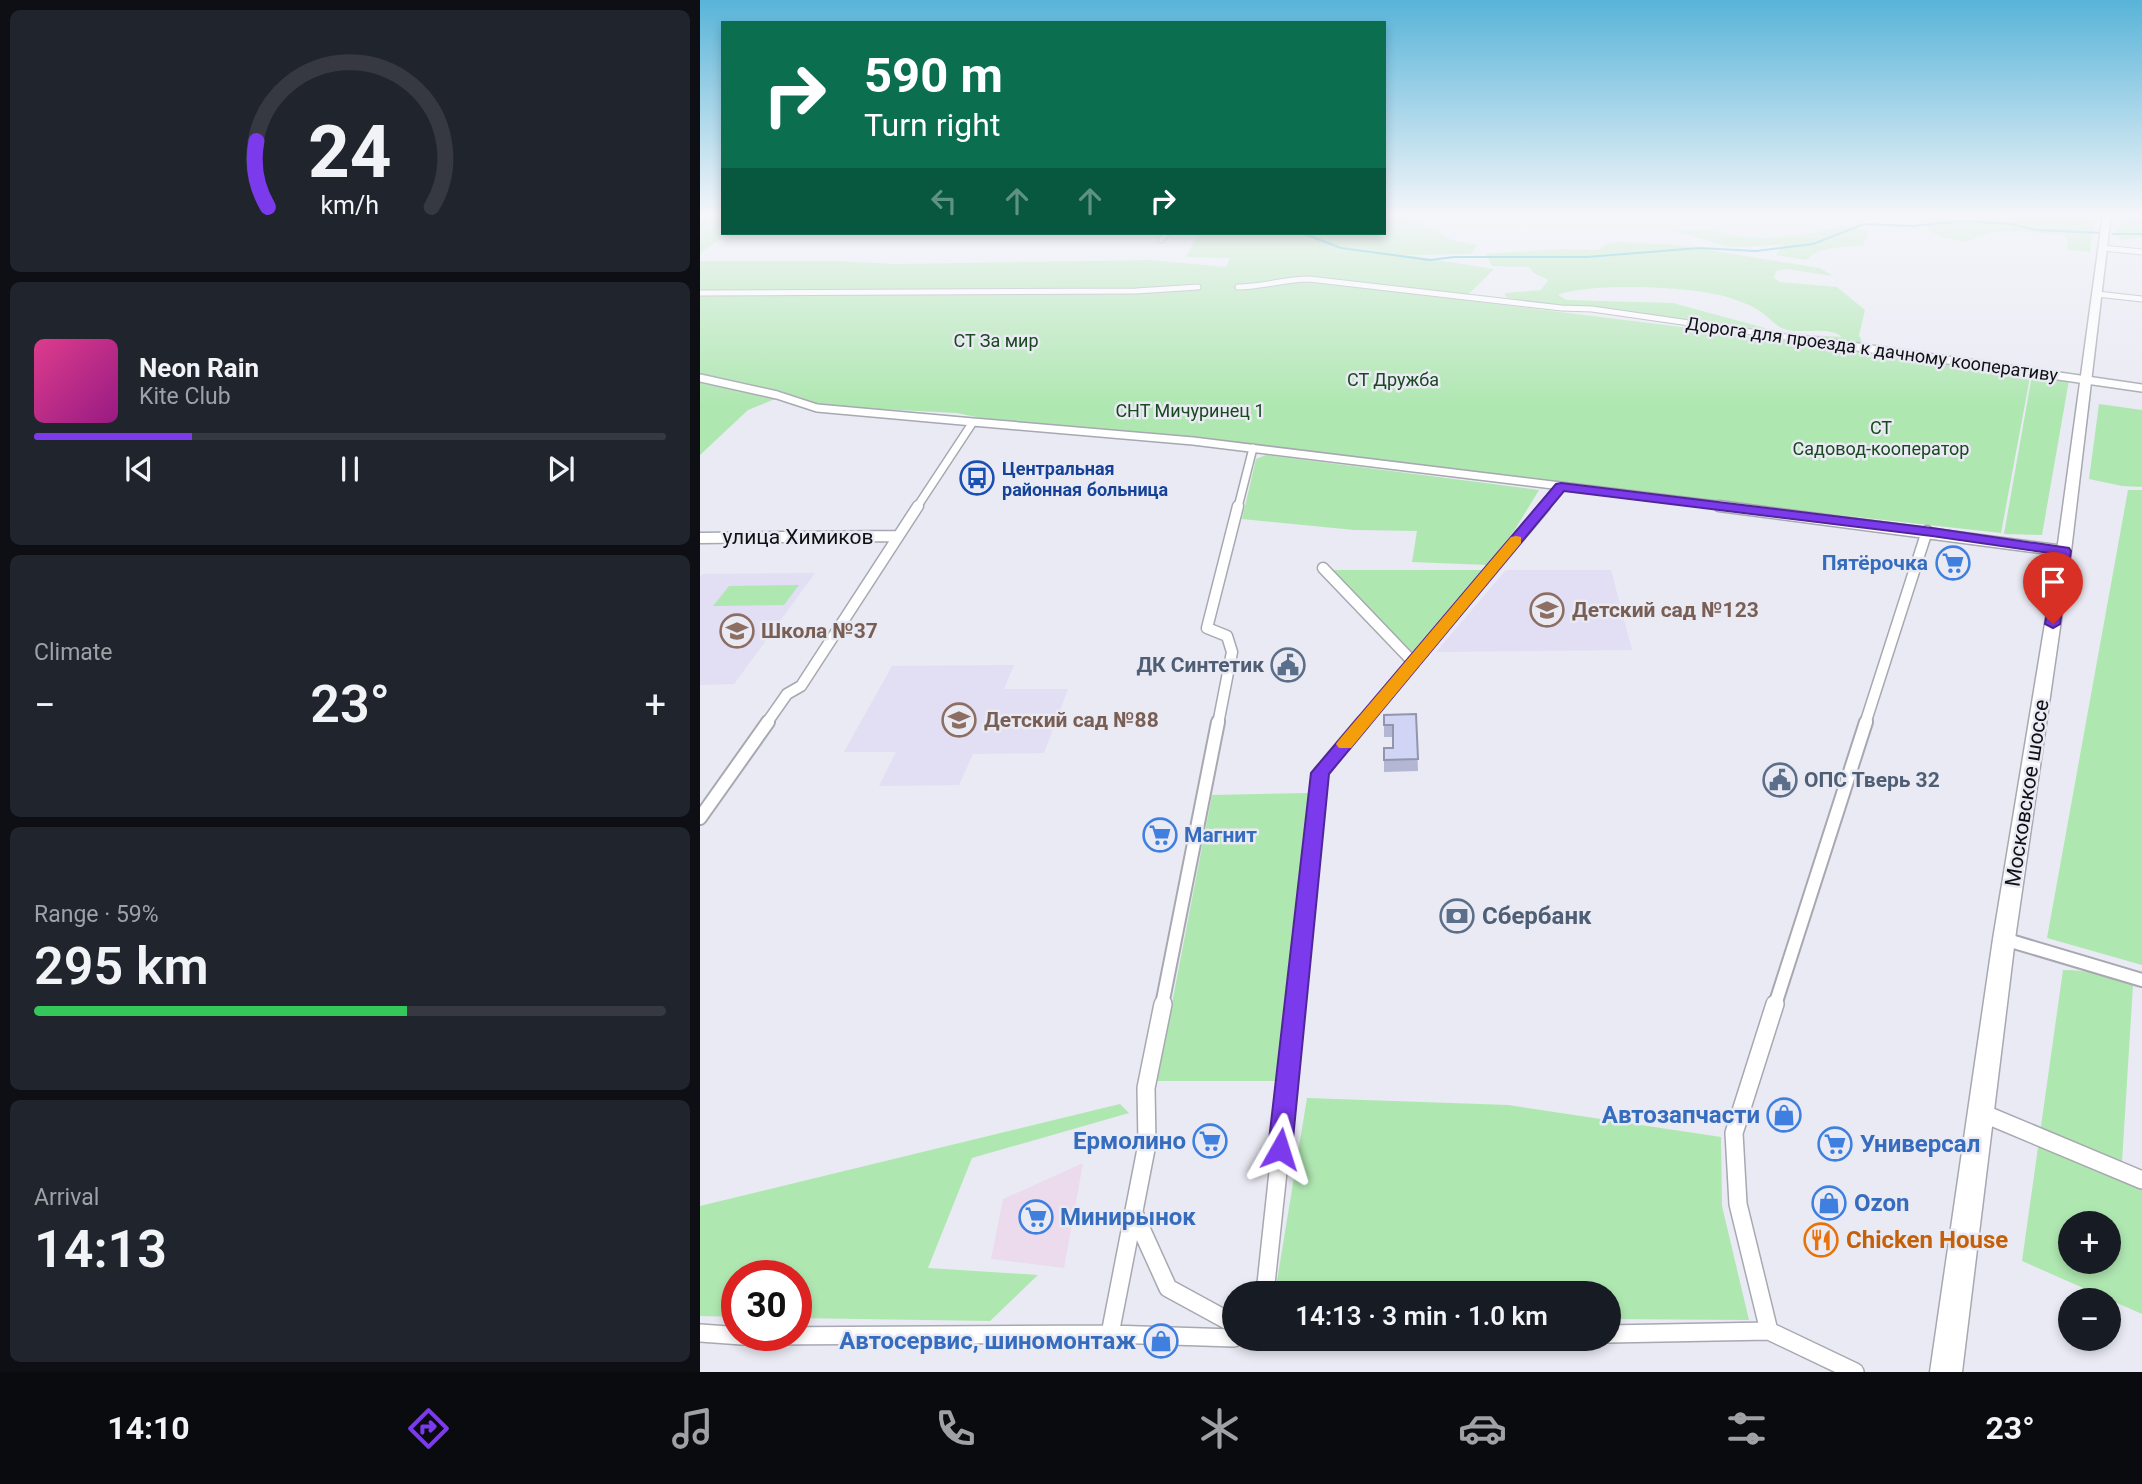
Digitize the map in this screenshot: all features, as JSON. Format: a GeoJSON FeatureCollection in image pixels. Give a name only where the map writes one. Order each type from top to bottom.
{"type":"FeatureCollection","features":[{"type":"Feature","properties":{"kind":"main road","name":"Московское шоссе"},"geometry":{"type":"LineString","coordinates":[[1946,1372],[2004,939],[2064,551],[2099,278]]}},
{"type":"Feature","properties":{"kind":"street","name":"Дорога для проезда к дачному кооперативу"},"geometry":{"type":"LineString","coordinates":[[1238,287],[1266,287],[1290,278]]}},
{"type":"Feature","properties":{"kind":"street","name":"Дорога для проезда к дачному кооперативу"},"geometry":{"type":"LineString","coordinates":[[1290,278],[1592,309],[2142,388]]}},
{"type":"Feature","properties":{"kind":"street"},"geometry":{"type":"LineString","coordinates":[[700,293],[1124,291],[1198,288]]}},
{"type":"Feature","properties":{"kind":"street"},"geometry":{"type":"LineString","coordinates":[[2097,294],[2142,299]]}},
{"type":"Feature","properties":{"kind":"street"},"geometry":{"type":"LineString","coordinates":[[700,379],[777,395],[817,408],[1253,449],[1927,531],[2064,551]]}},
{"type":"Feature","properties":{"kind":"street"},"geometry":{"type":"LineString","coordinates":[[700,818],[787,694],[801,686],[896,536],[974,422]]}},
{"type":"Feature","properties":{"kind":"street"},"geometry":{"type":"LineString","coordinates":[[1110,1334],[1147,1144],[1146,1088],[1232,652],[1227,636],[1207,628],[1253,449]]}},
{"type":"Feature","properties":{"kind":"street"},"geometry":{"type":"LineString","coordinates":[[1266,1281],[1320,773],[1561,487]]}},
{"type":"Feature","properties":{"kind":"street"},"geometry":{"type":"LineString","coordinates":[[1769,1331],[1738,1204],[1734,1133],[1927,531]]}},
{"type":"Feature","properties":{"kind":"street","name":"улица Химиков"},"geometry":{"type":"LineString","coordinates":[[700,538],[896,536]]}},
{"type":"Feature","properties":{"kind":"street"},"geometry":{"type":"LineString","coordinates":[[1323,568],[1413,662]]}},
{"type":"Feature","properties":{"kind":"street"},"geometry":{"type":"LineString","coordinates":[[2004,939],[2142,980]]}},
{"type":"Feature","properties":{"kind":"street"},"geometry":{"type":"LineString","coordinates":[[1982,1113],[2142,1180]]}},
{"type":"Feature","properties":{"kind":"street"},"geometry":{"type":"LineString","coordinates":[[1134,1213],[1168,1288],[1222,1317]]}},
{"type":"Feature","properties":{"kind":"street"},"geometry":{"type":"LineString","coordinates":[[1621,1334],[1769,1331],[1855,1372]]}},
{"type":"Feature","properties":{"kind":"street"},"geometry":{"type":"LineString","coordinates":[[700,1333],[741,1336],[1110,1334],[1222,1338]]}},
{"type":"Feature","properties":{"kind":"shaded area","name":"Детский сад №123"},"geometry":{"type":"Polygon","coordinates":[[[1506,570],[1611,570],[1632,650],[1436,652],[1506,570]]]}},
{"type":"Feature","properties":{"kind":"shaded area","name":"Школа №37"},"geometry":{"type":"Polygon","coordinates":[[[815,573],[734,684],[700,685],[700,577],[703,574],[815,573]]]}},
{"type":"Feature","properties":{"kind":"shaded area","name":"Детский сад №88"},"geometry":{"type":"Polygon","coordinates":[[[1014,665],[1004,689],[1068,689],[1044,753],[973,754],[959,785],[879,786],[896,752],[844,752],[892,666],[1014,665]]]}},
{"type":"Feature","properties":{"kind":"shaded area"},"geometry":{"type":"Polygon","coordinates":[[[1083,1163],[1064,1268],[991,1259],[1003,1199],[1083,1163]]]}},
{"type":"Feature","properties":{"kind":"green space"},"geometry":{"type":"Polygon","coordinates":[[[700,278],[1485,278],[1463,300],[1778,339],[2030,377],[2001,533],[1396,466],[1199,441],[1013,425],[957,413],[821,406],[799,397],[700,376],[700,278]]]}},
{"type":"Feature","properties":{"kind":"green space"},"geometry":{"type":"Polygon","coordinates":[[[1544,278],[1774,278],[1780,282],[1837,287],[1865,310],[1859,335],[1863,345],[1793,336],[1791,334],[1842,337],[1836,333],[1822,331],[1784,329],[1749,305],[1696,291],[1619,287],[1594,288],[1558,295],[1567,300],[1673,303],[1765,328],[1765,332],[1526,302],[1506,297],[1505,293],[1541,290],[1548,280],[1544,278]]]}},
{"type":"Feature","properties":{"kind":"green space"},"geometry":{"type":"Polygon","coordinates":[[[2032,375],[2069,380],[2042,535],[2004,534],[2032,375]]]}},
{"type":"Feature","properties":{"kind":"green space"},"geometry":{"type":"Polygon","coordinates":[[[700,381],[775,399],[748,410],[700,455],[700,381]]]}},
{"type":"Feature","properties":{"kind":"green space"},"geometry":{"type":"Polygon","coordinates":[[[2099,404],[2142,410],[2142,487],[2089,479],[2099,404]]]}},
{"type":"Feature","properties":{"kind":"green space"},"geometry":{"type":"Polygon","coordinates":[[[1266,455],[1539,490],[1514,531],[1488,565],[1412,562],[1417,531],[1354,530],[1242,519],[1256,459],[1266,455]]]}},
{"type":"Feature","properties":{"kind":"green space"},"geometry":{"type":"Polygon","coordinates":[[[2128,490],[2142,490],[2142,965],[2047,938],[2128,490]]]}},
{"type":"Feature","properties":{"kind":"green space"},"geometry":{"type":"Polygon","coordinates":[[[1331,570],[1482,570],[1411,653],[1331,570]]]}},
{"type":"Feature","properties":{"kind":"green space"},"geometry":{"type":"Polygon","coordinates":[[[799,585],[784,605],[713,606],[729,586],[799,585]]]}},
{"type":"Feature","properties":{"kind":"green space"},"geometry":{"type":"Polygon","coordinates":[[[1308,793],[1280,1081],[1157,1081],[1212,795],[1308,793]]]}},
{"type":"Feature","properties":{"kind":"green space"},"geometry":{"type":"Polygon","coordinates":[[[2063,970],[2090,972],[2133,985],[2121,1178],[2142,1188],[2142,1314],[2121,1305],[2121,1288],[2083,1288],[2022,1261],[2063,970]]]}},
{"type":"Feature","properties":{"kind":"green space"},"geometry":{"type":"Polygon","coordinates":[[[1307,1098],[1508,1105],[1721,1137],[1722,1206],[1749,1320],[1621,1319],[1621,1281],[1277,1281],[1307,1098]]]}},
{"type":"Feature","properties":{"kind":"green space"},"geometry":{"type":"Polygon","coordinates":[[[1120,1104],[1129,1113],[972,1158],[928,1268],[1038,1275],[990,1321],[812,1318],[812,1260],[721,1260],[721,1317],[700,1316],[700,1206],[1120,1104]]]}},
{"type":"Feature","properties":{"kind":"building"},"geometry":{"type":"Polygon","coordinates":[[[1416,714],[1418,759],[1384,760],[1384,748],[1393,748],[1393,725],[1384,725],[1384,715],[1416,714]]]}},
{"type":"Feature","properties":{"kind":"slow traffic"},"geometry":{"type":"LineString","coordinates":[[1345,744],[1516,540]]}},
{"type":"Feature","properties":{"kind":"place","name":"Центральная районная больница"},"geometry":{"type":"Point","coordinates":[977,478]}},
{"type":"Feature","properties":{"kind":"place","name":"Пятёрочка"},"geometry":{"type":"Point","coordinates":[1953,563]}},
{"type":"Feature","properties":{"kind":"place","name":"Детский сад №123"},"geometry":{"type":"Point","coordinates":[1547,610]}},
{"type":"Feature","properties":{"kind":"place","name":"Школа №37"},"geometry":{"type":"Point","coordinates":[737,631]}},
{"type":"Feature","properties":{"kind":"place","name":"ДК Синтетик"},"geometry":{"type":"Point","coordinates":[1288,665]}},
{"type":"Feature","properties":{"kind":"place","name":"Детский сад №88"},"geometry":{"type":"Point","coordinates":[959,720]}},
{"type":"Feature","properties":{"kind":"place","name":"ОПС Тверь 32"},"geometry":{"type":"Point","coordinates":[1780,780]}},
{"type":"Feature","properties":{"kind":"place","name":"Магнит"},"geometry":{"type":"Point","coordinates":[1160,835]}},
{"type":"Feature","properties":{"kind":"place","name":"Сбербанк"},"geometry":{"type":"Point","coordinates":[1457,916]}},
{"type":"Feature","properties":{"kind":"place","name":"Автозапчасти"},"geometry":{"type":"Point","coordinates":[1784,1115]}},
{"type":"Feature","properties":{"kind":"place","name":"Ермолино"},"geometry":{"type":"Point","coordinates":[1210,1141]}},
{"type":"Feature","properties":{"kind":"place","name":"Универсал"},"geometry":{"type":"Point","coordinates":[1835,1144]}},
{"type":"Feature","properties":{"kind":"place","name":"Ozon"},"geometry":{"type":"Point","coordinates":[1829,1203]}},
{"type":"Feature","properties":{"kind":"place","name":"Минирынок"},"geometry":{"type":"Point","coordinates":[1036,1217]}},
{"type":"Feature","properties":{"kind":"place","name":"Chicken House"},"geometry":{"type":"Point","coordinates":[1821,1240]}},
{"type":"Feature","properties":{"kind":"place","name":"Автосервис, шиномонтаж"},"geometry":{"type":"Point","coordinates":[1161,1341]}},
{"type":"Feature","properties":{"kind":"route"},"geometry":{"type":"LineString","coordinates":[[1280,1149],[1320,773],[1561,487],[1932,532],[2064,551],[2053,624]]}},
{"type":"Feature","properties":{"kind":"park label","name":"СТ За мир"},"geometry":{"type":"Point","coordinates":[996,340]}},
{"type":"Feature","properties":{"kind":"park label","name":"СТ Дружба"},"geometry":{"type":"Point","coordinates":[1393,379]}},
{"type":"Feature","properties":{"kind":"park label","name":"СНТ Мичуринец 1"},"geometry":{"type":"Point","coordinates":[1190,410]}},
{"type":"Feature","properties":{"kind":"park label","name":"СТ Садовод-кооператор"},"geometry":{"type":"Point","coordinates":[1881,437]}}]}
